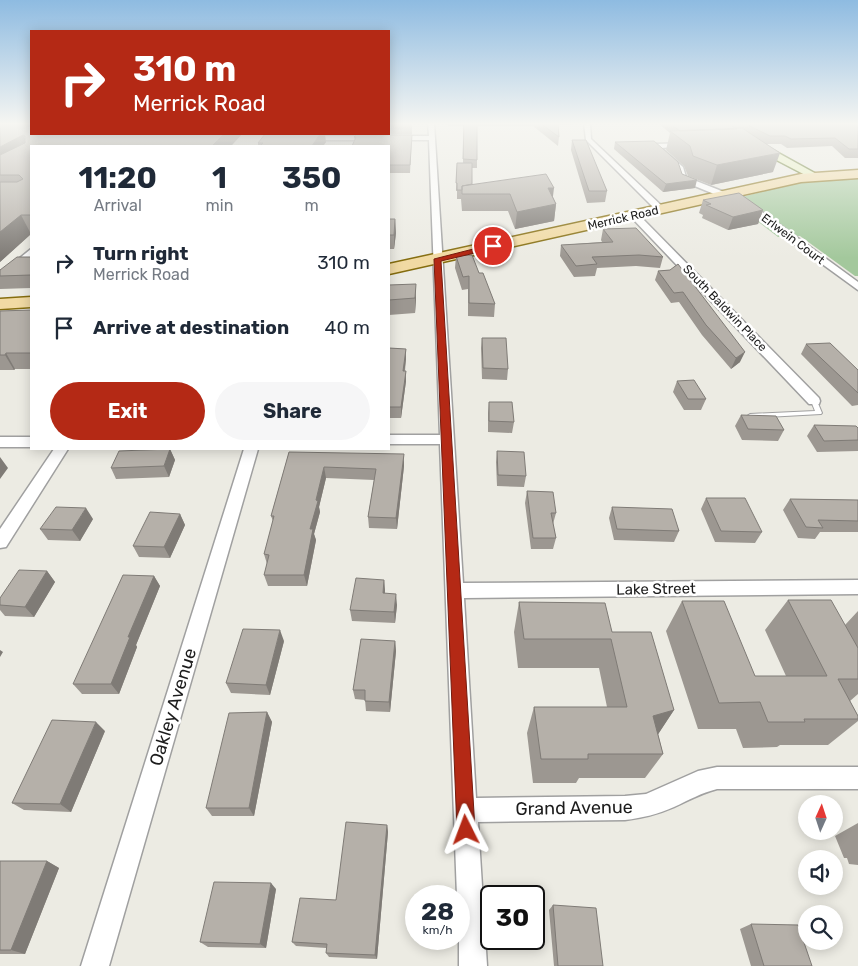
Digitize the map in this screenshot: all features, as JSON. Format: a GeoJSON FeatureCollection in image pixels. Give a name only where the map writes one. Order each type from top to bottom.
{"type":"FeatureCollection","features":[{"type":"Feature","properties":{"kind":"main road"},"geometry":{"type":"LineString","coordinates":[[788,168],[801,178]]}},
{"type":"Feature","properties":{"kind":"main road"},"geometry":{"type":"LineString","coordinates":[[799,168],[815,176]]}},
{"type":"Feature","properties":{"kind":"main road","name":"Merrick Road"},"geometry":{"type":"LineString","coordinates":[[390,269],[801,178],[858,174]]}},
{"type":"Feature","properties":{"kind":"main road"},"geometry":{"type":"LineString","coordinates":[[0,304],[30,302]]}},
{"type":"Feature","properties":{"kind":"street"},"geometry":{"type":"LineString","coordinates":[[432,168],[473,966]]}},
{"type":"Feature","properties":{"kind":"street"},"geometry":{"type":"LineString","coordinates":[[617,168],[660,210]]}},
{"type":"Feature","properties":{"kind":"street","name":"Erlwein Court"},"geometry":{"type":"LineString","coordinates":[[682,168],[683,178],[744,203],[858,288]]}},
{"type":"Feature","properties":{"kind":"street","name":"South Baldwin Place"},"geometry":{"type":"LineString","coordinates":[[635,216],[814,401]]}},
{"type":"Feature","properties":{"kind":"street"},"geometry":{"type":"LineString","coordinates":[[0,279],[30,253]]}},
{"type":"Feature","properties":{"kind":"street"},"geometry":{"type":"LineString","coordinates":[[390,440],[446,439]]}},
{"type":"Feature","properties":{"kind":"street"},"geometry":{"type":"LineString","coordinates":[[0,442],[30,442]]}},
{"type":"Feature","properties":{"kind":"street"},"geometry":{"type":"LineString","coordinates":[[0,542],[59,450]]}},
{"type":"Feature","properties":{"kind":"street","name":"Oakley Avenue"},"geometry":{"type":"LineString","coordinates":[[95,966],[251,450]]}},
{"type":"Feature","properties":{"kind":"street","name":"Lake Street"},"geometry":{"type":"LineString","coordinates":[[454,591],[858,587]]}},
{"type":"Feature","properties":{"kind":"street","name":"Grand Avenue"},"geometry":{"type":"LineString","coordinates":[[465,810],[625,808],[646,806],[668,798],[698,782],[717,778],[858,778]]}},
{"type":"Feature","properties":{"kind":"lane"},"geometry":{"type":"LineString","coordinates":[[750,416],[818,413],[814,401]]}},
{"type":"Feature","properties":{"kind":"green space"},"geometry":{"type":"Polygon","coordinates":[[[858,178],[858,276],[855,276],[800,236],[778,237],[730,200],[812,179],[858,178]]]}},
{"type":"Feature","properties":{"kind":"building"},"geometry":{"type":"Polygon","coordinates":[[[0,168],[30,168],[30,215],[21,215],[0,232],[0,182],[17,182],[23,179],[19,175],[0,175],[0,168]]]}},
{"type":"Feature","properties":{"kind":"building"},"geometry":{"type":"Polygon","coordinates":[[[457,168],[472,168],[472,184],[462,186],[462,190],[457,190],[457,168]]]}},
{"type":"Feature","properties":{"kind":"building"},"geometry":{"type":"Polygon","coordinates":[[[581,168],[598,168],[607,191],[589,191],[581,168]]]}},
{"type":"Feature","properties":{"kind":"building"},"geometry":{"type":"Polygon","coordinates":[[[647,168],[680,168],[682,174],[697,180],[666,184],[647,168]]]}},
{"type":"Feature","properties":{"kind":"building"},"geometry":{"type":"Polygon","coordinates":[[[546,174],[554,188],[548,188],[556,204],[517,212],[510,194],[462,194],[462,186],[546,174]]]}},
{"type":"Feature","properties":{"kind":"building"},"geometry":{"type":"Polygon","coordinates":[[[739,193],[763,210],[733,217],[706,205],[711,204],[703,200],[739,193]]]}},
{"type":"Feature","properties":{"kind":"building"},"geometry":{"type":"Polygon","coordinates":[[[390,219],[395,219],[394,235],[390,235],[390,219]]]}},
{"type":"Feature","properties":{"kind":"building"},"geometry":{"type":"Polygon","coordinates":[[[636,228],[663,257],[639,255],[592,257],[597,264],[576,266],[561,245],[613,242],[603,229],[636,228]]]}},
{"type":"Feature","properties":{"kind":"building"},"geometry":{"type":"Polygon","coordinates":[[[472,255],[479,273],[483,273],[495,304],[469,303],[469,276],[463,277],[456,256],[472,255]]]}},
{"type":"Feature","properties":{"kind":"building"},"geometry":{"type":"Polygon","coordinates":[[[17,257],[30,257],[30,275],[0,276],[0,270],[17,257]]]}},
{"type":"Feature","properties":{"kind":"building"},"geometry":{"type":"Polygon","coordinates":[[[678,264],[745,352],[736,358],[706,325],[683,292],[674,293],[658,271],[670,270],[678,264]]]}},
{"type":"Feature","properties":{"kind":"building"},"geometry":{"type":"Polygon","coordinates":[[[416,284],[415,298],[390,300],[390,285],[416,284]]]}},
{"type":"Feature","properties":{"kind":"building"},"geometry":{"type":"Polygon","coordinates":[[[30,310],[30,353],[6,353],[5,355],[0,355],[0,311],[30,310]]]}},
{"type":"Feature","properties":{"kind":"building"},"geometry":{"type":"Polygon","coordinates":[[[482,338],[506,338],[508,369],[483,368],[482,338]]]}},
{"type":"Feature","properties":{"kind":"building"},"geometry":{"type":"Polygon","coordinates":[[[830,343],[858,370],[858,393],[806,344],[830,343]]]}},
{"type":"Feature","properties":{"kind":"building"},"geometry":{"type":"Polygon","coordinates":[[[390,348],[406,349],[403,371],[406,371],[401,407],[390,407],[390,348]]]}},
{"type":"Feature","properties":{"kind":"building"},"geometry":{"type":"Polygon","coordinates":[[[694,380],[706,399],[688,399],[677,381],[694,380]]]}},
{"type":"Feature","properties":{"kind":"building"},"geometry":{"type":"Polygon","coordinates":[[[489,402],[512,402],[514,422],[489,421],[489,402]]]}},
{"type":"Feature","properties":{"kind":"building"},"geometry":{"type":"Polygon","coordinates":[[[741,415],[776,416],[784,430],[748,429],[741,415]]]}},
{"type":"Feature","properties":{"kind":"building"},"geometry":{"type":"Polygon","coordinates":[[[814,425],[856,426],[858,428],[858,440],[824,441],[814,425]]]}},
{"type":"Feature","properties":{"kind":"building"},"geometry":{"type":"Polygon","coordinates":[[[170,450],[164,466],[111,468],[119,451],[170,450]]]}},
{"type":"Feature","properties":{"kind":"building"},"geometry":{"type":"Polygon","coordinates":[[[497,451],[524,452],[526,476],[498,475],[497,451]]]}},
{"type":"Feature","properties":{"kind":"building"},"geometry":{"type":"Polygon","coordinates":[[[289,452],[404,454],[396,518],[368,517],[376,469],[324,467],[316,500],[318,501],[310,529],[313,529],[304,575],[264,575],[269,555],[264,554],[274,516],[271,516],[289,452]]]}},
{"type":"Feature","properties":{"kind":"building"},"geometry":{"type":"Polygon","coordinates":[[[527,491],[553,492],[556,513],[551,513],[556,538],[533,538],[527,491]]]}},
{"type":"Feature","properties":{"kind":"building"},"geometry":{"type":"Polygon","coordinates":[[[706,498],[745,498],[762,532],[721,531],[706,498]]]}},
{"type":"Feature","properties":{"kind":"building"},"geometry":{"type":"Polygon","coordinates":[[[790,499],[858,500],[858,521],[818,520],[823,528],[806,527],[790,499]]]}},
{"type":"Feature","properties":{"kind":"building"},"geometry":{"type":"Polygon","coordinates":[[[56,507],[86,508],[72,530],[40,529],[56,507]]]}},
{"type":"Feature","properties":{"kind":"building"},"geometry":{"type":"Polygon","coordinates":[[[612,507],[672,509],[679,531],[617,529],[612,507]]]}},
{"type":"Feature","properties":{"kind":"building"},"geometry":{"type":"Polygon","coordinates":[[[150,512],[180,514],[164,547],[133,546],[150,512]]]}},
{"type":"Feature","properties":{"kind":"building"},"geometry":{"type":"Polygon","coordinates":[[[19,570],[47,571],[25,607],[0,605],[0,598],[19,570]]]}},
{"type":"Feature","properties":{"kind":"building"},"geometry":{"type":"Polygon","coordinates":[[[123,575],[154,576],[128,637],[130,637],[111,684],[73,684],[123,575]]]}},
{"type":"Feature","properties":{"kind":"building"},"geometry":{"type":"Polygon","coordinates":[[[356,578],[384,580],[383,593],[396,594],[394,612],[350,610],[356,578]]]}},
{"type":"Feature","properties":{"kind":"building"},"geometry":{"type":"Polygon","coordinates":[[[788,600],[831,600],[858,648],[858,679],[838,679],[858,719],[804,719],[805,722],[768,722],[760,702],[719,703],[682,601],[724,601],[755,676],[827,676],[788,600]]]}},
{"type":"Feature","properties":{"kind":"building"},"geometry":{"type":"Polygon","coordinates":[[[519,602],[605,603],[612,632],[651,632],[674,710],[653,716],[663,754],[588,754],[588,759],[541,759],[534,707],[627,707],[611,639],[524,639],[519,602]]]}},
{"type":"Feature","properties":{"kind":"building"},"geometry":{"type":"Polygon","coordinates":[[[243,629],[280,630],[266,685],[226,683],[243,629]]]}},
{"type":"Feature","properties":{"kind":"building"},"geometry":{"type":"Polygon","coordinates":[[[361,639],[395,641],[389,702],[365,701],[365,690],[353,690],[361,639]]]}},
{"type":"Feature","properties":{"kind":"building"},"geometry":{"type":"Polygon","coordinates":[[[267,712],[249,808],[206,808],[229,713],[267,712]]]}},
{"type":"Feature","properties":{"kind":"building"},"geometry":{"type":"Polygon","coordinates":[[[52,720],[96,722],[60,804],[12,803],[52,720]]]}},
{"type":"Feature","properties":{"kind":"building"},"geometry":{"type":"Polygon","coordinates":[[[346,822],[387,825],[375,955],[326,953],[327,944],[292,942],[300,898],[336,900],[346,822]]]}},
{"type":"Feature","properties":{"kind":"building"},"geometry":{"type":"Polygon","coordinates":[[[0,861],[47,861],[11,950],[0,950],[0,861]]]}},
{"type":"Feature","properties":{"kind":"building"},"geometry":{"type":"Polygon","coordinates":[[[214,882],[271,883],[260,944],[200,942],[214,882]]]}},
{"type":"Feature","properties":{"kind":"building"},"geometry":{"type":"Polygon","coordinates":[[[553,905],[596,908],[603,966],[558,966],[553,905]]]}},
{"type":"Feature","properties":{"kind":"building"},"geometry":{"type":"Polygon","coordinates":[[[751,924],[798,925],[798,950],[807,950],[812,966],[764,966],[751,924]]]}},
{"type":"Feature","properties":{"kind":"route"},"geometry":{"type":"LineString","coordinates":[[466,830],[437,259],[493,246]]}}]}
